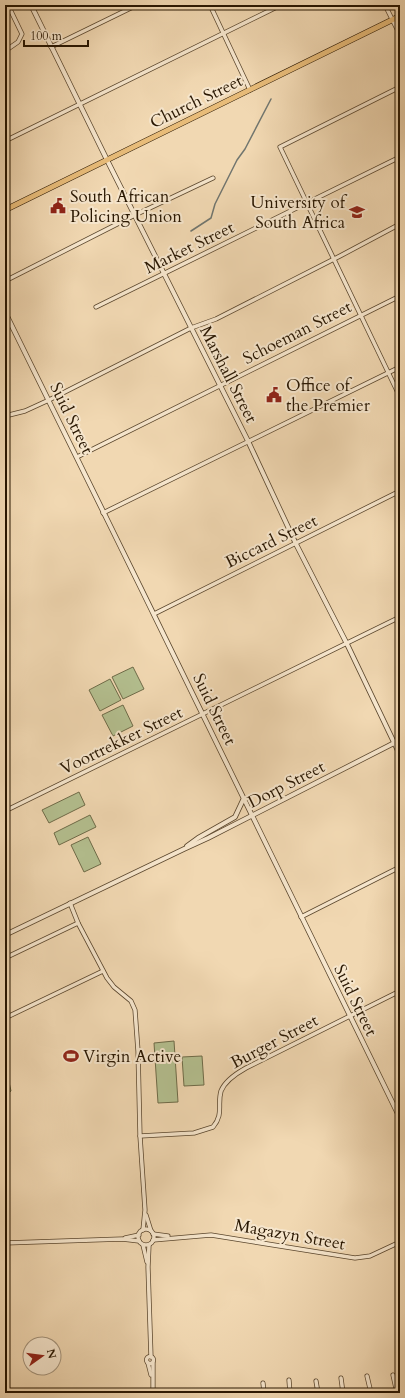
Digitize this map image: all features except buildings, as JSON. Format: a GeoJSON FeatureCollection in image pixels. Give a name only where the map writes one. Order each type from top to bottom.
{"type":"FeatureCollection","features":[{"type":"Feature","properties":{"kind":"main road","name":"Church Street"},"geometry":{"type":"LineString","coordinates":[[5,210],[299,66],[393,18],[400,16]]}},
{"type":"Feature","properties":{"kind":"street"},"geometry":{"type":"LineString","coordinates":[[5,51],[18,42],[22,34],[8,5]]}},
{"type":"Feature","properties":{"kind":"street","name":"Marshall Street"},"geometry":{"type":"LineString","coordinates":[[31,5],[248,441],[296,544],[347,644],[400,756]]}},
{"type":"Feature","properties":{"kind":"street"},"geometry":{"type":"LineString","coordinates":[[51,47],[137,5]]}},
{"type":"Feature","properties":{"kind":"street"},"geometry":{"type":"LineString","coordinates":[[210,5],[250,90]]}},
{"type":"Feature","properties":{"kind":"street"},"geometry":{"type":"LineString","coordinates":[[5,141],[281,5]]}},
{"type":"Feature","properties":{"kind":"street"},"geometry":{"type":"LineString","coordinates":[[386,5],[400,35]]}},
{"type":"Feature","properties":{"kind":"street"},"geometry":{"type":"LineString","coordinates":[[400,87],[280,147],[400,397]]}},
{"type":"Feature","properties":{"kind":"street","name":"Market Street"},"geometry":{"type":"LineString","coordinates":[[96,307],[400,157]]}},
{"type":"Feature","properties":{"kind":"street"},"geometry":{"type":"LineString","coordinates":[[5,281],[135,215],[213,178]]}},
{"type":"Feature","properties":{"kind":"street"},"geometry":{"type":"LineString","coordinates":[[5,416],[25,411],[49,400],[191,328],[216,319],[334,260],[400,224]]}},
{"type":"Feature","properties":{"kind":"street","name":"Schoeman Street"},"geometry":{"type":"LineString","coordinates":[[77,457],[400,296]]}},
{"type":"Feature","properties":{"kind":"street","name":"Suid Street"},"geometry":{"type":"LineString","coordinates":[[5,312],[400,1118]]}},
{"type":"Feature","properties":{"kind":"street"},"geometry":{"type":"LineString","coordinates":[[103,513],[400,367]]}},
{"type":"Feature","properties":{"kind":"street","name":"Biccard Street"},"geometry":{"type":"LineString","coordinates":[[154,614],[400,491]]}},
{"type":"Feature","properties":{"kind":"street","name":"Voortrekker Street"},"geometry":{"type":"LineString","coordinates":[[5,811],[400,617]]}},
{"type":"Feature","properties":{"kind":"street","name":"Dorp Street"},"geometry":{"type":"LineString","coordinates":[[5,935],[208,838],[400,740]]}},
{"type":"Feature","properties":{"kind":"street","name":"Dorp Street"},"geometry":{"type":"LineString","coordinates":[[184,849],[198,838],[235,817],[243,800]]}},
{"type":"Feature","properties":{"kind":"street"},"geometry":{"type":"LineString","coordinates":[[301,917],[400,867]]}},
{"type":"Feature","properties":{"kind":"street"},"geometry":{"type":"LineString","coordinates":[[70,903],[78,923],[103,971],[110,982],[131,1001],[136,1013],[140,1136],[145,1210],[143,1230],[139,1235],[122,1239]]}},
{"type":"Feature","properties":{"kind":"street"},"geometry":{"type":"LineString","coordinates":[[5,958],[78,923]]}},
{"type":"Feature","properties":{"kind":"street"},"geometry":{"type":"LineString","coordinates":[[5,1018],[103,971]]}},
{"type":"Feature","properties":{"kind":"street","name":"Burger Street"},"geometry":{"type":"LineString","coordinates":[[140,1136],[194,1133],[213,1127],[219,1116],[222,1091],[226,1084],[237,1073],[400,991]]}},
{"type":"Feature","properties":{"kind":"street"},"geometry":{"type":"LineString","coordinates":[[143,1245],[149,1244],[153,1240],[145,1210]]}},
{"type":"Feature","properties":{"kind":"street"},"geometry":{"type":"LineString","coordinates":[[143,1230],[152,1233]]}},
{"type":"Feature","properties":{"kind":"street","name":"Magazyn Street"},"geometry":{"type":"LineString","coordinates":[[152,1233],[173,1237]]}},
{"type":"Feature","properties":{"kind":"street","name":"Magazyn Street"},"geometry":{"type":"LineString","coordinates":[[153,1240],[211,1234],[355,1258],[370,1256],[400,1242]]}},
{"type":"Feature","properties":{"kind":"street"},"geometry":{"type":"LineString","coordinates":[[139,1235],[139,1241]]}},
{"type":"Feature","properties":{"kind":"street"},"geometry":{"type":"LineString","coordinates":[[5,1243],[122,1239],[139,1241],[143,1245],[148,1267]]}},
{"type":"Feature","properties":{"kind":"street"},"geometry":{"type":"LineString","coordinates":[[149,1244],[148,1267],[150,1357],[154,1360],[150,1363],[153,1393]]}},
{"type":"Feature","properties":{"kind":"street"},"geometry":{"type":"LineString","coordinates":[[393,1375],[397,1393]]}},
{"type":"Feature","properties":{"kind":"street"},"geometry":{"type":"LineString","coordinates":[[367,1376],[371,1393]]}},
{"type":"Feature","properties":{"kind":"street"},"geometry":{"type":"LineString","coordinates":[[341,1378],[343,1393]]}},
{"type":"Feature","properties":{"kind":"street"},"geometry":{"type":"LineString","coordinates":[[289,1380],[290,1393]]}},
{"type":"Feature","properties":{"kind":"street"},"geometry":{"type":"LineString","coordinates":[[316,1381],[318,1393]]}},
{"type":"Feature","properties":{"kind":"street"},"geometry":{"type":"LineString","coordinates":[[263,1383],[264,1393]]}},
{"type":"Feature","properties":{"kind":"green space"},"geometry":{"type":"Polygon","coordinates":[[[133,667],[144,689],[123,699],[112,677],[133,667]]]}},
{"type":"Feature","properties":{"kind":"green space"},"geometry":{"type":"Polygon","coordinates":[[[110,679],[121,700],[100,711],[89,690],[110,679]]]}},
{"type":"Feature","properties":{"kind":"green space"},"geometry":{"type":"Polygon","coordinates":[[[123,705],[133,726],[113,736],[102,715],[123,705]]]}},
{"type":"Feature","properties":{"kind":"green space"},"geometry":{"type":"Polygon","coordinates":[[[79,792],[85,805],[49,823],[42,810],[79,792]]]}},
{"type":"Feature","properties":{"kind":"green space"},"geometry":{"type":"Polygon","coordinates":[[[90,815],[96,827],[59,845],[54,833],[90,815]]]}},
{"type":"Feature","properties":{"kind":"green space"},"geometry":{"type":"Polygon","coordinates":[[[88,837],[101,864],[84,872],[71,845],[88,837]]]}},
{"type":"Feature","properties":{"kind":"green space"},"geometry":{"type":"Polygon","coordinates":[[[174,1041],[178,1102],[158,1103],[154,1043],[174,1041]]]}},
{"type":"Feature","properties":{"kind":"green space"},"geometry":{"type":"Polygon","coordinates":[[[202,1056],[204,1085],[184,1086],[182,1057],[202,1056]]]}},
{"type":"Feature","properties":{"kind":"green space"},"geometry":{"type":"Polygon","coordinates":[[[5,1064],[11,1091],[5,1096],[5,1064]]]}},
{"type":"Feature","properties":{"kind":"waterway"},"geometry":{"type":"LineString","coordinates":[[191,231],[211,218],[215,204],[237,160],[245,149],[271,99]]}},
{"type":"Feature","properties":{"kind":"place","name":"South African Policing Union"},"geometry":{"type":"Point","coordinates":[58,206]}},
{"type":"Feature","properties":{"kind":"place","name":"University of South Africa"},"geometry":{"type":"Point","coordinates":[357,212]}},
{"type":"Feature","properties":{"kind":"place","name":"Office of the Premier"},"geometry":{"type":"Point","coordinates":[274,395]}},
{"type":"Feature","properties":{"kind":"place","name":"Virgin Active"},"geometry":{"type":"Point","coordinates":[71,1056]}}]}
